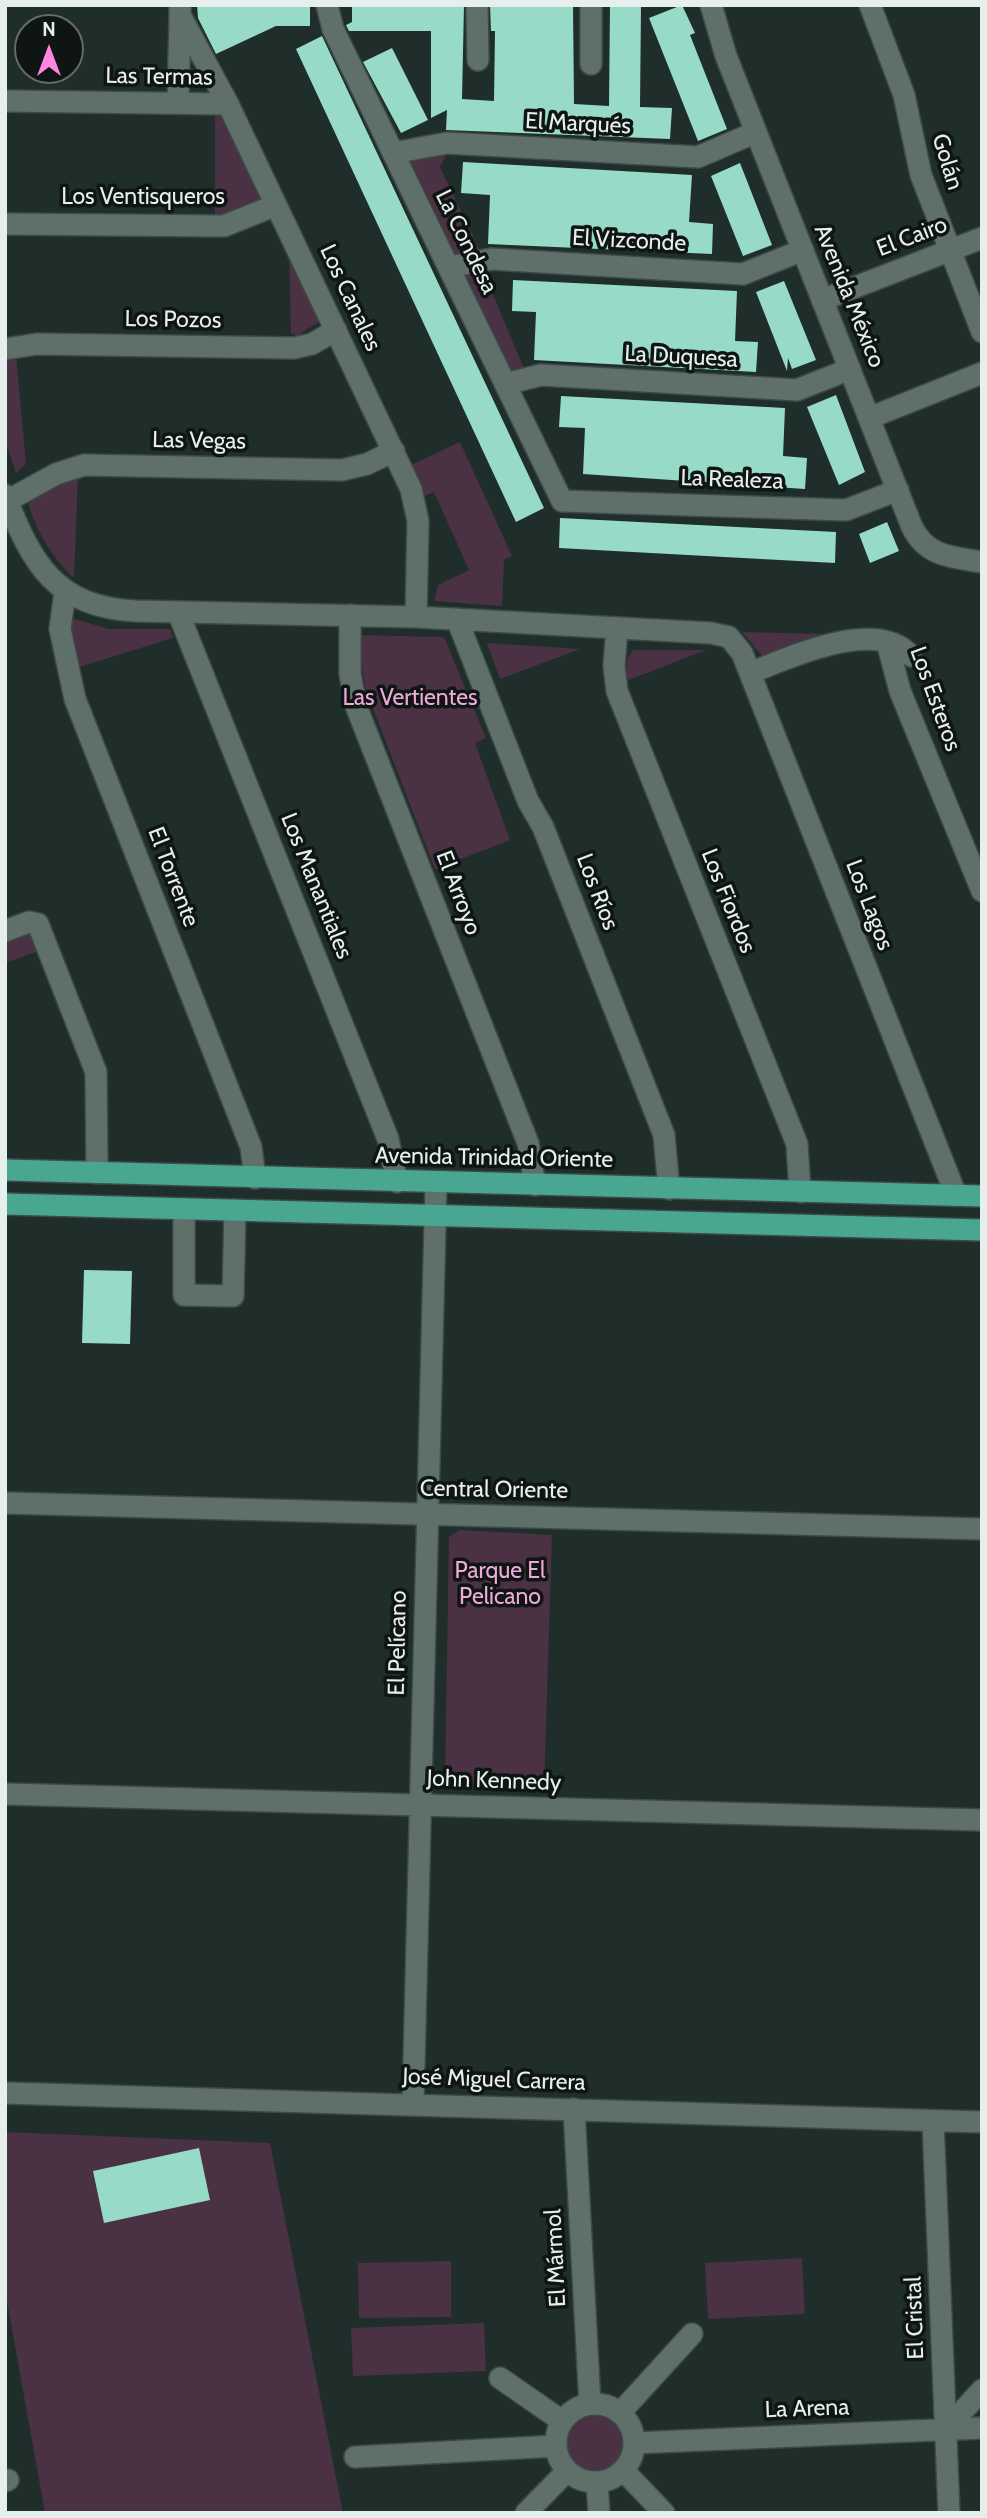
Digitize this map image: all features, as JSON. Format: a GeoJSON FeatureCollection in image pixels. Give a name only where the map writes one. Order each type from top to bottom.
{"type":"FeatureCollection","features":[{"type":"Feature","properties":{"kind":"main road","name":"Avenida Trinidad Oriente"},"geometry":{"type":"LineString","coordinates":[[5,1170],[982,1196]]}},
{"type":"Feature","properties":{"kind":"main road"},"geometry":{"type":"LineString","coordinates":[[5,1204],[982,1230]]}},
{"type":"Feature","properties":{"kind":"street","name":"La Condesa"},"geometry":{"type":"LineString","coordinates":[[327,5],[333,29],[562,501]]}},
{"type":"Feature","properties":{"kind":"street"},"geometry":{"type":"LineString","coordinates":[[477,5],[478,61]]}},
{"type":"Feature","properties":{"kind":"street"},"geometry":{"type":"LineString","coordinates":[[591,5],[591,64]]}},
{"type":"Feature","properties":{"kind":"street","name":"Avenida México"},"geometry":{"type":"LineString","coordinates":[[711,5],[719,38],[916,535],[928,549],[943,556],[982,562]]}},
{"type":"Feature","properties":{"kind":"street","name":"Golán"},"geometry":{"type":"LineString","coordinates":[[870,5],[904,95],[921,175],[982,332]]}},
{"type":"Feature","properties":{"kind":"street","name":"Los Canales"},"geometry":{"type":"LineString","coordinates":[[178,103],[180,10]]}},
{"type":"Feature","properties":{"kind":"street","name":"Los Canales"},"geometry":{"type":"LineString","coordinates":[[180,10],[228,104],[416,502],[416,617]]}},
{"type":"Feature","properties":{"kind":"street","name":"Las Termas"},"geometry":{"type":"LineString","coordinates":[[5,101],[228,104]]}},
{"type":"Feature","properties":{"kind":"street","name":"El Marqués"},"geometry":{"type":"LineString","coordinates":[[393,153],[447,143],[698,157],[756,132]]}},
{"type":"Feature","properties":{"kind":"street","name":"Los Ventisqueros"},"geometry":{"type":"LineString","coordinates":[[5,224],[224,226],[276,205]]}},
{"type":"Feature","properties":{"kind":"street","name":"El Cairo"},"geometry":{"type":"LineString","coordinates":[[822,300],[982,238]]}},
{"type":"Feature","properties":{"kind":"street","name":"El Vizconde"},"geometry":{"type":"LineString","coordinates":[[449,267],[491,259],[743,274],[803,250]]}},
{"type":"Feature","properties":{"kind":"street","name":"Los Pozos"},"geometry":{"type":"LineString","coordinates":[[5,349],[37,344],[295,348],[312,344],[336,330]]}},
{"type":"Feature","properties":{"kind":"street","name":"La Duquesa"},"geometry":{"type":"LineString","coordinates":[[505,384],[541,375],[797,390],[850,369]]}},
{"type":"Feature","properties":{"kind":"street"},"geometry":{"type":"LineString","coordinates":[[869,418],[982,373]]}},
{"type":"Feature","properties":{"kind":"street","name":"Las Vegas"},"geometry":{"type":"LineString","coordinates":[[6,498],[66,470],[84,465],[342,470],[367,464],[394,451]]}},
{"type":"Feature","properties":{"kind":"street","name":"La Realeza"},"geometry":{"type":"LineString","coordinates":[[562,501],[846,510],[898,491]]}},
{"type":"Feature","properties":{"kind":"street"},"geometry":{"type":"LineString","coordinates":[[6,498],[30,554],[65,592],[90,604],[117,610],[416,617],[617,628]]}},
{"type":"Feature","properties":{"kind":"street","name":"El Torrente"},"geometry":{"type":"LineString","coordinates":[[65,592],[60,629],[75,699],[251,1147],[255,1178]]}},
{"type":"Feature","properties":{"kind":"street","name":"Los Manantiales"},"geometry":{"type":"LineString","coordinates":[[178,612],[388,1139],[397,1182]]}},
{"type":"Feature","properties":{"kind":"street","name":"El Arroyo"},"geometry":{"type":"LineString","coordinates":[[350,615],[350,674],[356,706],[528,1143],[535,1185]]}},
{"type":"Feature","properties":{"kind":"street","name":"Los Ríos"},"geometry":{"type":"LineString","coordinates":[[457,619],[528,801],[543,827],[664,1135],[669,1189]]}},
{"type":"Feature","properties":{"kind":"street","name":"Los Lagos"},"geometry":{"type":"LineString","coordinates":[[617,628],[712,632],[729,637],[739,647],[956,1195]]}},
{"type":"Feature","properties":{"kind":"street","name":"Los Fiordos"},"geometry":{"type":"LineString","coordinates":[[617,628],[614,666],[617,691],[797,1144],[800,1192]]}},
{"type":"Feature","properties":{"kind":"street"},"geometry":{"type":"LineString","coordinates":[[750,673],[841,641],[887,642],[901,647],[911,656]]}},
{"type":"Feature","properties":{"kind":"street","name":"Los Esteros"},"geometry":{"type":"LineString","coordinates":[[887,642],[900,691],[982,891]]}},
{"type":"Feature","properties":{"kind":"street"},"geometry":{"type":"LineString","coordinates":[[5,931],[36,922],[96,1072],[97,1173]]}},
{"type":"Feature","properties":{"kind":"street","name":"El Pelícano"},"geometry":{"type":"LineString","coordinates":[[413,2103],[436,1183]]}},
{"type":"Feature","properties":{"kind":"street"},"geometry":{"type":"LineString","coordinates":[[184,1209],[184,1295],[233,1296],[235,1210]]}},
{"type":"Feature","properties":{"kind":"street","name":"Central Oriente"},"geometry":{"type":"LineString","coordinates":[[5,1503],[982,1529]]}},
{"type":"Feature","properties":{"kind":"street","name":"John Kennedy"},"geometry":{"type":"LineString","coordinates":[[5,1794],[982,1820]]}},
{"type":"Feature","properties":{"kind":"street","name":"José Miguel Carrera"},"geometry":{"type":"LineString","coordinates":[[5,2093],[413,2103],[982,2122]]}},
{"type":"Feature","properties":{"kind":"street","name":"El Mármol"},"geometry":{"type":"LineString","coordinates":[[574,2109],[590,2404]]}},
{"type":"Feature","properties":{"kind":"street","name":"El Cristal"},"geometry":{"type":"LineString","coordinates":[[933,2121],[949,2513]]}},
{"type":"Feature","properties":{"kind":"street"},"geometry":{"type":"LineString","coordinates":[[620,2413],[692,2334]]}},
{"type":"Feature","properties":{"kind":"street"},"geometry":{"type":"LineString","coordinates":[[500,2378],[562,2421]]}},
{"type":"Feature","properties":{"kind":"street"},"geometry":{"type":"LineString","coordinates":[[946,2429],[982,2390]]}},
{"type":"Feature","properties":{"kind":"street"},"geometry":{"type":"LineString","coordinates":[[590,2404],[603,2405],[620,2413],[631,2428],[634,2442],[633,2452],[623,2470],[609,2480],[597,2483],[583,2481],[567,2471],[562,2465],[556,2446],[562,2421],[578,2408],[590,2404]]}},
{"type":"Feature","properties":{"kind":"street","name":"La Arena"},"geometry":{"type":"LineString","coordinates":[[634,2442],[982,2428]]}},
{"type":"Feature","properties":{"kind":"street"},"geometry":{"type":"LineString","coordinates":[[355,2457],[556,2446]]}},
{"type":"Feature","properties":{"kind":"street"},"geometry":{"type":"LineString","coordinates":[[623,2470],[664,2513]]}},
{"type":"Feature","properties":{"kind":"street"},"geometry":{"type":"LineString","coordinates":[[526,2513],[567,2471]]}},
{"type":"Feature","properties":{"kind":"street"},"geometry":{"type":"LineString","coordinates":[[597,2483],[598,2513]]}},
{"type":"Feature","properties":{"kind":"green space"},"geometry":{"type":"Polygon","coordinates":[[[215,112],[225,113],[264,194],[260,203],[215,218],[215,112]]]}},
{"type":"Feature","properties":{"kind":"green space"},"geometry":{"type":"Polygon","coordinates":[[[449,149],[440,167],[482,255],[458,260],[446,254],[404,161],[449,149]]]}},
{"type":"Feature","properties":{"kind":"green space"},"geometry":{"type":"Polygon","coordinates":[[[289,249],[321,321],[298,335],[291,334],[289,249]]]}},
{"type":"Feature","properties":{"kind":"green space"},"geometry":{"type":"Polygon","coordinates":[[[494,263],[487,280],[524,369],[506,375],[461,281],[466,270],[494,263]]]}},
{"type":"Feature","properties":{"kind":"green space"},"geometry":{"type":"Polygon","coordinates":[[[16,355],[26,464],[16,473],[5,441],[5,360],[16,355]]]}},
{"type":"Feature","properties":{"kind":"green space"},"geometry":{"type":"Polygon","coordinates":[[[460,442],[512,556],[504,560],[502,606],[434,601],[438,585],[469,570],[434,492],[421,497],[407,467],[460,442]]]}},
{"type":"Feature","properties":{"kind":"green space"},"geometry":{"type":"Polygon","coordinates":[[[78,475],[74,578],[46,544],[28,503],[52,486],[78,475]]]}},
{"type":"Feature","properties":{"kind":"green space"},"geometry":{"type":"Polygon","coordinates":[[[65,616],[109,629],[170,629],[173,638],[79,667],[68,642],[65,616]]]}},
{"type":"Feature","properties":{"kind":"green space"},"geometry":{"type":"Polygon","coordinates":[[[742,632],[828,634],[763,657],[742,632]]]}},
{"type":"Feature","properties":{"kind":"green space","name":"Las Vertientes"},"geometry":{"type":"Polygon","coordinates":[[[358,635],[444,637],[486,738],[475,743],[510,840],[435,869],[365,688],[358,635]]]}},
{"type":"Feature","properties":{"kind":"green space"},"geometry":{"type":"Polygon","coordinates":[[[487,643],[580,649],[500,679],[487,643]]]}},
{"type":"Feature","properties":{"kind":"green space"},"geometry":{"type":"Polygon","coordinates":[[[633,650],[706,650],[626,681],[627,659],[633,650]]]}},
{"type":"Feature","properties":{"kind":"green space"},"geometry":{"type":"Polygon","coordinates":[[[26,927],[44,949],[5,963],[5,935],[26,927]]]}},
{"type":"Feature","properties":{"kind":"green space","name":"Parque El Pelicano"},"geometry":{"type":"Polygon","coordinates":[[[459,1530],[552,1535],[544,1789],[451,1785],[445,1778],[449,1537],[459,1530]]]}},
{"type":"Feature","properties":{"kind":"green space"},"geometry":{"type":"Polygon","coordinates":[[[5,2132],[270,2143],[343,2513],[45,2513],[5,2290],[5,2132]]]}},
{"type":"Feature","properties":{"kind":"green space"},"geometry":{"type":"Polygon","coordinates":[[[802,2258],[805,2314],[708,2319],[705,2263],[802,2258]]]}},
{"type":"Feature","properties":{"kind":"green space"},"geometry":{"type":"Polygon","coordinates":[[[451,2261],[451,2317],[359,2318],[358,2263],[451,2261]]]}},
{"type":"Feature","properties":{"kind":"green space"},"geometry":{"type":"Polygon","coordinates":[[[484,2323],[486,2371],[353,2376],[351,2328],[484,2323]]]}},
{"type":"Feature","properties":{"kind":"green space"},"geometry":{"type":"Polygon","coordinates":[[[594,2411],[606,2413],[617,2420],[624,2431],[624,2455],[617,2466],[606,2473],[594,2475],[582,2473],[571,2466],[564,2455],[562,2443],[564,2431],[571,2420],[582,2413],[594,2411]]]}},
{"type":"Feature","properties":{"kind":"building"},"geometry":{"type":"Polygon","coordinates":[[[197,5],[310,5],[310,26],[276,26],[216,54],[198,18],[197,5]]]}},
{"type":"Feature","properties":{"kind":"building"},"geometry":{"type":"Polygon","coordinates":[[[352,5],[464,5],[462,99],[494,101],[495,31],[491,31],[490,5],[573,5],[574,104],[609,106],[610,5],[641,5],[640,107],[672,108],[670,139],[446,130],[447,110],[431,118],[431,31],[349,31],[346,25],[352,22],[352,5]]]}},
{"type":"Feature","properties":{"kind":"building"},"geometry":{"type":"Polygon","coordinates":[[[682,5],[695,33],[690,35],[727,129],[698,141],[649,18],[682,5]]]}},
{"type":"Feature","properties":{"kind":"building"},"geometry":{"type":"Polygon","coordinates":[[[322,36],[544,508],[516,522],[296,49],[322,36]]]}},
{"type":"Feature","properties":{"kind":"building"},"geometry":{"type":"Polygon","coordinates":[[[392,48],[428,120],[401,133],[363,62],[392,48]]]}},
{"type":"Feature","properties":{"kind":"building"},"geometry":{"type":"Polygon","coordinates":[[[463,162],[692,175],[689,222],[713,224],[712,254],[488,244],[490,195],[461,193],[463,162]]]}},
{"type":"Feature","properties":{"kind":"building"},"geometry":{"type":"Polygon","coordinates":[[[740,163],[772,245],[743,256],[711,176],[740,163]]]}},
{"type":"Feature","properties":{"kind":"building"},"geometry":{"type":"Polygon","coordinates":[[[513,280],[737,291],[735,341],[758,342],[756,372],[534,360],[536,312],[512,311],[513,280]]]}},
{"type":"Feature","properties":{"kind":"building"},"geometry":{"type":"Polygon","coordinates":[[[784,281],[816,360],[792,369],[788,358],[787,371],[756,292],[784,281]]]}},
{"type":"Feature","properties":{"kind":"building"},"geometry":{"type":"Polygon","coordinates":[[[836,395],[865,472],[839,485],[807,407],[836,395]]]}},
{"type":"Feature","properties":{"kind":"building"},"geometry":{"type":"Polygon","coordinates":[[[561,396],[785,408],[783,456],[807,458],[805,489],[583,474],[585,428],[559,427],[561,396]]]}},
{"type":"Feature","properties":{"kind":"building"},"geometry":{"type":"Polygon","coordinates":[[[560,518],[836,532],[835,563],[559,548],[560,518]]]}},
{"type":"Feature","properties":{"kind":"building"},"geometry":{"type":"Polygon","coordinates":[[[887,522],[899,551],[870,563],[859,534],[887,522]]]}},
{"type":"Feature","properties":{"kind":"building"},"geometry":{"type":"Polygon","coordinates":[[[84,1270],[132,1271],[130,1344],[82,1343],[84,1270]]]}},
{"type":"Feature","properties":{"kind":"building"},"geometry":{"type":"Polygon","coordinates":[[[199,2148],[210,2200],[104,2223],[93,2171],[199,2148]]]}}]}
